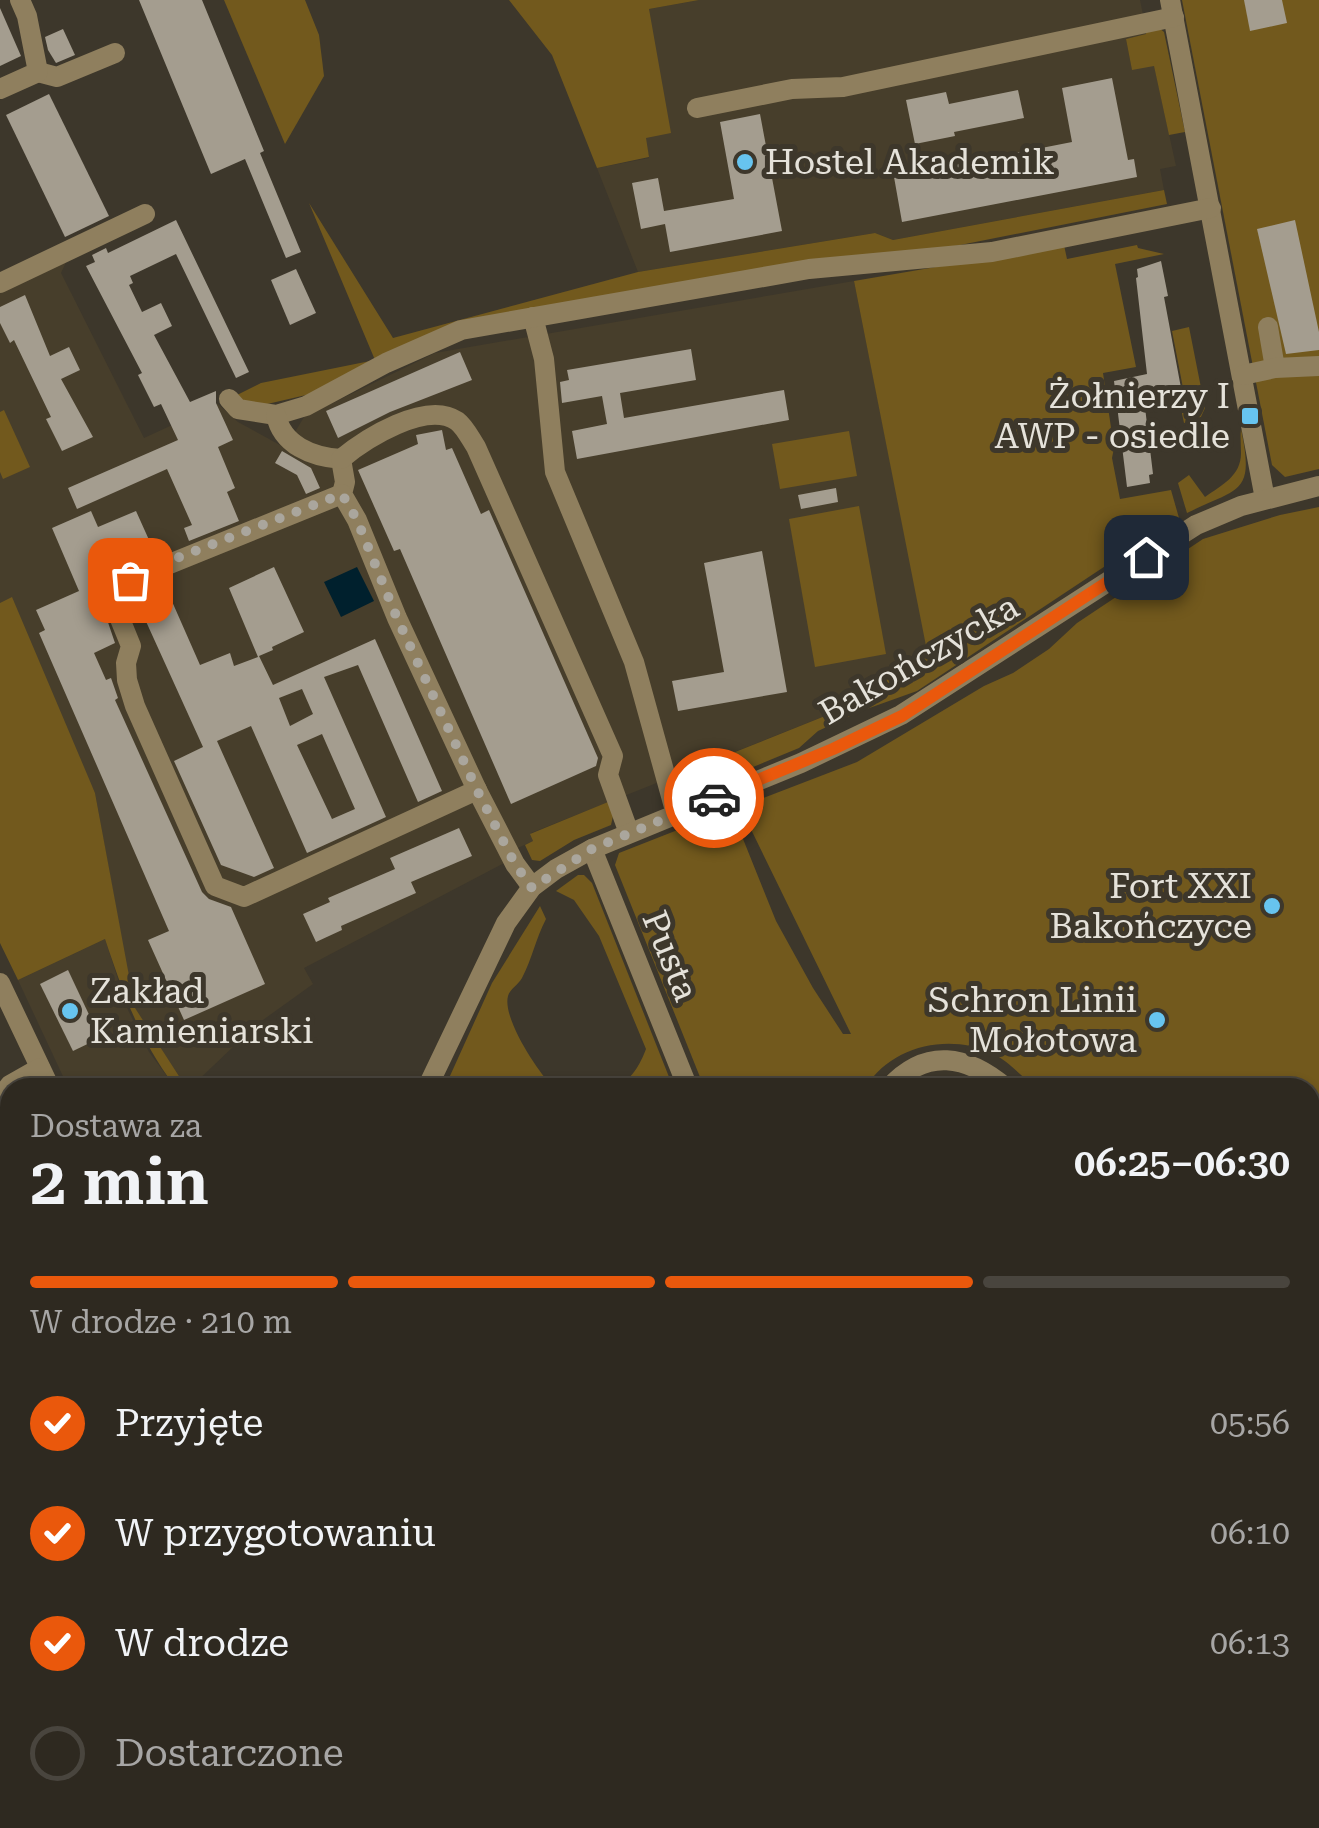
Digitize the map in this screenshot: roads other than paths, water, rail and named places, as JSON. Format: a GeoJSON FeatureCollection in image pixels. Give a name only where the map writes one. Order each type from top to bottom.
{"type":"FeatureCollection","features":[{"type":"Feature","properties":{"kind":"street"},"geometry":{"type":"LineString","coordinates":[[20,0],[28,16],[38,72]]}},
{"type":"Feature","properties":{"kind":"street"},"geometry":{"type":"LineString","coordinates":[[697,108],[792,89],[843,87],[1172,9],[1266,498]]}},
{"type":"Feature","properties":{"kind":"street"},"geometry":{"type":"LineString","coordinates":[[0,89],[38,72],[56,77],[115,52]]}},
{"type":"Feature","properties":{"kind":"street"},"geometry":{"type":"LineString","coordinates":[[229,399],[238,409],[276,415],[306,406],[386,363],[461,330],[810,269],[992,252],[1211,208]]}},
{"type":"Feature","properties":{"kind":"street"},"geometry":{"type":"LineString","coordinates":[[0,282],[145,214]]}},
{"type":"Feature","properties":{"kind":"street"},"geometry":{"type":"LineString","coordinates":[[533,317],[544,359],[555,472],[634,662],[676,814]]}},
{"type":"Feature","properties":{"kind":"street"},"geometry":{"type":"LineString","coordinates":[[1268,327],[1275,368]]}},
{"type":"Feature","properties":{"kind":"street"},"geometry":{"type":"LineString","coordinates":[[1243,374],[1319,366]]}},
{"type":"Feature","properties":{"kind":"street"},"geometry":{"type":"LineString","coordinates":[[276,415],[278,428],[288,440],[317,456],[340,459],[365,440],[410,420],[434,414],[460,423],[484,464],[613,756],[608,775],[629,832]]}},
{"type":"Feature","properties":{"kind":"street"},"geometry":{"type":"LineString","coordinates":[[340,459],[342,494],[357,520],[397,618],[477,790],[515,864],[532,888]]}},
{"type":"Feature","properties":{"kind":"street","name":"Bakończycka"},"geometry":{"type":"LineString","coordinates":[[432,1078],[506,923],[532,888],[592,849],[833,749],[902,716],[1186,530],[1217,514],[1319,486]]}},
{"type":"Feature","properties":{"kind":"street"},"geometry":{"type":"LineString","coordinates":[[342,494],[172,560],[130,580],[121,587],[116,601],[131,646],[126,663],[135,706],[215,886],[244,897],[477,790]]}},
{"type":"Feature","properties":{"kind":"street","name":"Pusta"},"geometry":{"type":"LineString","coordinates":[[592,849],[684,1078]]}},
{"type":"Feature","properties":{"kind":"street"},"geometry":{"type":"LineString","coordinates":[[0,983],[45,1078]]}},
{"type":"Feature","properties":{"kind":"street"},"geometry":{"type":"LineString","coordinates":[[900,1078],[925,1062],[942,1060],[966,1062],[994,1078]]}},
{"type":"Feature","properties":{"kind":"water"},"geometry":{"type":"Polygon","coordinates":[[[357,567],[374,601],[341,617],[324,582],[357,567]]]}},
{"type":"Feature","properties":{"kind":"place","name":"Hostel Akademik"},"geometry":{"type":"Point","coordinates":[745,162]}},
{"type":"Feature","properties":{"kind":"place","name":"Żołnierzy I AWP - osiedle"},"geometry":{"type":"Point","coordinates":[1250,416]}},
{"type":"Feature","properties":{"kind":"place","name":"Fort XXI Bakończyce"},"geometry":{"type":"Point","coordinates":[1272,906]}},
{"type":"Feature","properties":{"kind":"place","name":"Zakład Kamieniarski"},"geometry":{"type":"Point","coordinates":[70,1011]}},
{"type":"Feature","properties":{"kind":"place","name":"Schron Linii Mołotowa"},"geometry":{"type":"Point","coordinates":[1157,1020]}}]}
